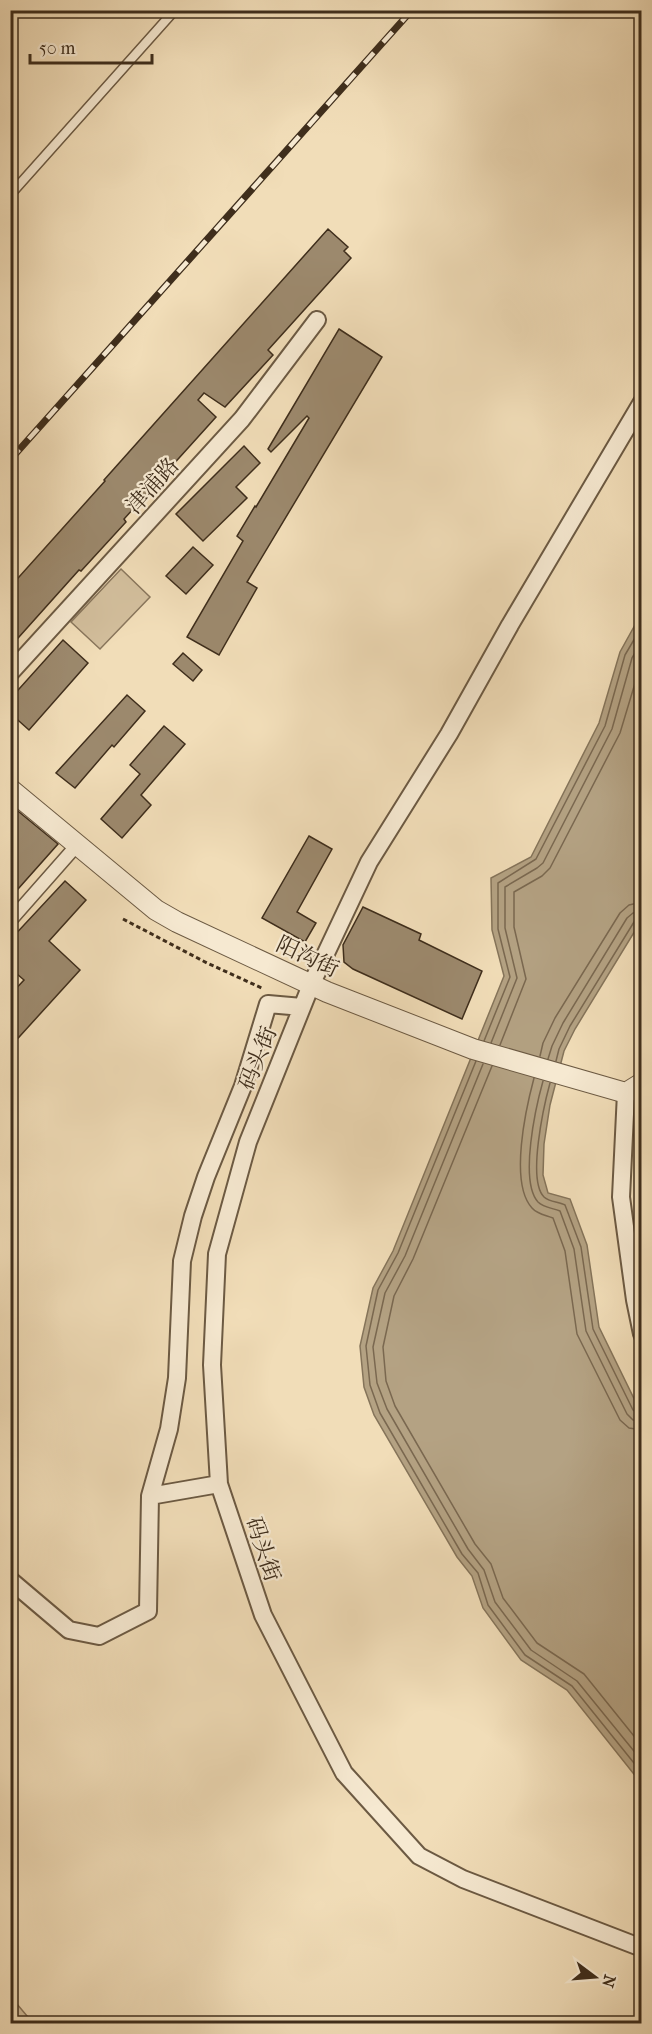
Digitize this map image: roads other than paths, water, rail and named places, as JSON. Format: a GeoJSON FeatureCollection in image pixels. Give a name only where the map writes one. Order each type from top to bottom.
{"type":"FeatureCollection","features":[{"type":"Feature","properties":{"kind":"street","name":"津浦路"},"geometry":{"type":"LineString","coordinates":[[10,673],[242,419],[317,320]]}},
{"type":"Feature","properties":{"kind":"street","name":"码头街"},"geometry":{"type":"LineString","coordinates":[[642,402],[510,625],[449,734],[369,862],[311,984],[248,1142],[217,1254],[212,1365],[219,1484],[262,1616],[344,1773],[419,1856],[463,1879],[642,1948]]}},
{"type":"Feature","properties":{"kind":"street","name":"阳沟街"},"geometry":{"type":"LineString","coordinates":[[10,789],[156,910],[177,922],[311,984],[473,1049],[634,1088]]}},
{"type":"Feature","properties":{"kind":"street"},"geometry":{"type":"LineString","coordinates":[[10,921],[77,844]]}},
{"type":"Feature","properties":{"kind":"street"},"geometry":{"type":"LineString","coordinates":[[10,1580],[69,1630],[99,1636],[148,1611],[150,1496],[169,1429],[177,1378],[182,1261],[193,1216],[206,1177],[243,1086],[268,1004],[302,1007]]}},
{"type":"Feature","properties":{"kind":"street"},"geometry":{"type":"LineString","coordinates":[[634,1088],[621,1197],[642,1334]]}},
{"type":"Feature","properties":{"kind":"street"},"geometry":{"type":"LineString","coordinates":[[150,1496],[219,1484]]}},
{"type":"Feature","properties":{"kind":"lane"},"geometry":{"type":"LineString","coordinates":[[10,195],[175,10]]}},
{"type":"Feature","properties":{"kind":"water"},"geometry":{"type":"Polygon","coordinates":[[[641,614],[641,921],[564,1051],[550,1105],[544,1144],[543,1175],[548,1193],[570,1199],[587,1245],[599,1327],[641,1413],[641,1783],[567,1690],[521,1660],[483,1608],[472,1576],[457,1557],[374,1415],[364,1387],[360,1346],[373,1288],[393,1251],[504,976],[492,930],[491,878],[531,857],[599,723],[620,652],[641,614]]]}},
{"type":"Feature","properties":{"kind":"railway"},"geometry":{"type":"LineString","coordinates":[[10,460],[412,10]]}}]}
